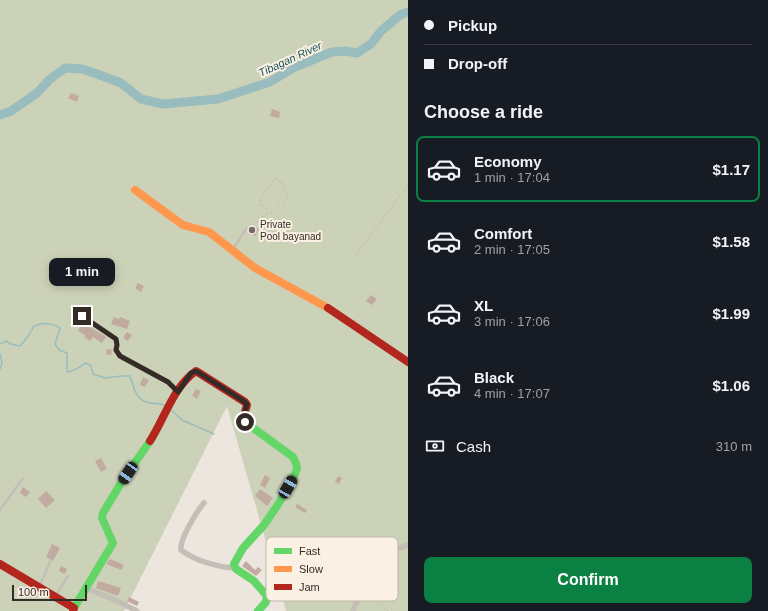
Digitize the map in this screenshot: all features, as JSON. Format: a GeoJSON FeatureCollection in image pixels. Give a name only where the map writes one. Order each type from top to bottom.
{"type":"FeatureCollection","features":[{"type":"Feature","properties":{"kind":"street"},"geometry":{"type":"LineString","coordinates":[[135,190],[183,225],[209,232],[253,267],[317,301],[369,334],[408,362]]}},
{"type":"Feature","properties":{"kind":"street"},"geometry":{"type":"LineString","coordinates":[[82,316],[116,339],[116,350],[120,356],[168,382],[178,392]]}},
{"type":"Feature","properties":{"kind":"street"},"geometry":{"type":"LineString","coordinates":[[0,564],[74,609],[85,588],[113,543],[102,518],[102,513],[154,434],[178,392],[191,373],[196,371],[245,402],[247,404],[243,418],[245,422],[293,457],[296,462],[295,474],[288,487],[273,513],[236,558],[234,564],[236,568]]}},
{"type":"Feature","properties":{"kind":"street"},"geometry":{"type":"LineString","coordinates":[[204,503],[194,517],[181,545],[181,550],[206,562],[236,568],[254,581],[266,595]]}},
{"type":"Feature","properties":{"kind":"street"},"geometry":{"type":"LineString","coordinates":[[398,548],[408,545]]}},
{"type":"Feature","properties":{"kind":"street"},"geometry":{"type":"LineString","coordinates":[[85,588],[113,599],[137,611]]}},
{"type":"Feature","properties":{"kind":"street"},"geometry":{"type":"LineString","coordinates":[[258,611],[266,601]]}},
{"type":"Feature","properties":{"kind":"street"},"geometry":{"type":"LineString","coordinates":[[353,611],[357,601]]}},
{"type":"Feature","properties":{"kind":"lane"},"geometry":{"type":"LineString","coordinates":[[233,250],[247,228]]}},
{"type":"Feature","properties":{"kind":"lane"},"geometry":{"type":"LineString","coordinates":[[0,510],[23,478]]}},
{"type":"Feature","properties":{"kind":"lane"},"geometry":{"type":"LineString","coordinates":[[39,587],[50,562]]}},
{"type":"Feature","properties":{"kind":"lane"},"geometry":{"type":"LineString","coordinates":[[55,597],[68,576]]}},
{"type":"Feature","properties":{"kind":"path"},"geometry":{"type":"LineString","coordinates":[[247,228],[268,213],[274,211],[288,196],[282,187],[282,182],[276,178],[260,199],[260,205],[265,206],[268,213]]}},
{"type":"Feature","properties":{"kind":"path"},"geometry":{"type":"LineString","coordinates":[[356,255],[408,185]]}},
{"type":"Feature","properties":{"kind":"path"},"geometry":{"type":"LineString","coordinates":[[376,601],[388,611]]}},
{"type":"Feature","properties":{"kind":"green space"},"geometry":{"type":"Polygon","coordinates":[[[0,0],[408,0],[408,611],[286,611],[283,601],[398,601],[398,537],[266,537],[266,542],[227,406],[124,611],[0,611],[0,0]]]}},
{"type":"Feature","properties":{"kind":"building"},"geometry":{"type":"Polygon","coordinates":[[[71,93],[79,96],[77,102],[68,98],[71,93]]]}},
{"type":"Feature","properties":{"kind":"building"},"geometry":{"type":"Polygon","coordinates":[[[272,109],[280,112],[279,118],[270,116],[272,109]]]}},
{"type":"Feature","properties":{"kind":"building"},"geometry":{"type":"Polygon","coordinates":[[[252,226],[259,229],[255,236],[249,234],[252,226]]]}},
{"type":"Feature","properties":{"kind":"building"},"geometry":{"type":"Polygon","coordinates":[[[138,283],[144,286],[141,292],[135,288],[138,283]]]}},
{"type":"Feature","properties":{"kind":"building"},"geometry":{"type":"Polygon","coordinates":[[[371,295],[377,299],[372,305],[366,301],[371,295]]]}},
{"type":"Feature","properties":{"kind":"building"},"geometry":{"type":"Polygon","coordinates":[[[114,317],[119,319],[120,317],[130,321],[127,329],[111,324],[114,317]]]}},
{"type":"Feature","properties":{"kind":"building"},"geometry":{"type":"Polygon","coordinates":[[[82,324],[106,337],[102,343],[93,337],[90,341],[84,337],[85,335],[78,331],[82,324]]]}},
{"type":"Feature","properties":{"kind":"building"},"geometry":{"type":"Polygon","coordinates":[[[127,332],[132,335],[128,341],[123,338],[127,332]]]}},
{"type":"Feature","properties":{"kind":"building"},"geometry":{"type":"Polygon","coordinates":[[[109,349],[112,352],[109,355],[106,352],[109,349]]]}},
{"type":"Feature","properties":{"kind":"building"},"geometry":{"type":"Polygon","coordinates":[[[143,377],[149,380],[145,387],[140,385],[143,377]]]}},
{"type":"Feature","properties":{"kind":"building"},"geometry":{"type":"Polygon","coordinates":[[[196,389],[201,391],[197,399],[192,396],[196,389]]]}},
{"type":"Feature","properties":{"kind":"building"},"geometry":{"type":"Polygon","coordinates":[[[101,458],[107,469],[101,472],[95,461],[101,458]]]}},
{"type":"Feature","properties":{"kind":"building"},"geometry":{"type":"Polygon","coordinates":[[[265,475],[270,478],[265,488],[260,485],[265,475]]]}},
{"type":"Feature","properties":{"kind":"building"},"geometry":{"type":"Polygon","coordinates":[[[338,476],[342,478],[339,484],[335,482],[338,476]]]}},
{"type":"Feature","properties":{"kind":"building"},"geometry":{"type":"Polygon","coordinates":[[[23,487],[30,492],[26,497],[20,493],[23,487]]]}},
{"type":"Feature","properties":{"kind":"building"},"geometry":{"type":"Polygon","coordinates":[[[260,489],[273,498],[267,506],[255,496],[260,489]]]}},
{"type":"Feature","properties":{"kind":"building"},"geometry":{"type":"Polygon","coordinates":[[[46,491],[55,500],[46,508],[38,499],[46,491]]]}},
{"type":"Feature","properties":{"kind":"building"},"geometry":{"type":"Polygon","coordinates":[[[297,504],[307,510],[305,513],[295,507],[297,504]]]}},
{"type":"Feature","properties":{"kind":"building"},"geometry":{"type":"Polygon","coordinates":[[[52,544],[60,548],[53,561],[46,557],[52,544]]]}},
{"type":"Feature","properties":{"kind":"building"},"geometry":{"type":"Polygon","coordinates":[[[110,559],[124,565],[121,570],[106,564],[110,559]]]}},
{"type":"Feature","properties":{"kind":"building"},"geometry":{"type":"Polygon","coordinates":[[[246,561],[255,570],[258,567],[262,570],[256,576],[242,566],[246,561]]]}},
{"type":"Feature","properties":{"kind":"building"},"geometry":{"type":"Polygon","coordinates":[[[61,566],[67,569],[65,574],[59,571],[61,566]]]}},
{"type":"Feature","properties":{"kind":"building"},"geometry":{"type":"Polygon","coordinates":[[[98,581],[121,588],[118,596],[96,588],[98,581]]]}},
{"type":"Feature","properties":{"kind":"building"},"geometry":{"type":"Polygon","coordinates":[[[129,597],[139,602],[137,606],[127,601],[129,597]]]}},
{"type":"Feature","properties":{"kind":"waterway","name":"Tibagan River"},"geometry":{"type":"LineString","coordinates":[[0,115],[11,111],[37,93],[49,80],[65,68],[82,69],[97,74],[121,83],[141,99],[163,104],[218,99],[270,82],[295,67],[332,52],[345,51],[357,53],[371,44],[381,31],[400,15],[408,12]]}},
{"type":"Feature","properties":{"kind":"waterway"},"geometry":{"type":"LineString","coordinates":[[0,344],[6,341],[20,346],[34,326],[44,324],[53,325],[60,328],[55,344],[59,350],[67,353],[67,372],[75,370],[86,363],[91,366],[93,374],[105,378],[130,376],[134,389],[141,399],[145,402],[166,406]]}},
{"type":"Feature","properties":{"kind":"waterway"},"geometry":{"type":"LineString","coordinates":[[0,354],[2,363],[0,369]]}},
{"type":"Feature","properties":{"kind":"waterway"},"geometry":{"type":"LineString","coordinates":[[171,410],[182,420],[214,434]]}},
{"type":"Feature","properties":{"kind":"traffic: fast"},"geometry":{"type":"LineString","coordinates":[[245,412],[243,418],[245,422],[293,457],[297,469],[292,481],[277,506],[264,525],[243,548],[234,564],[236,569],[254,581],[266,595]]}},
{"type":"Feature","properties":{"kind":"traffic: fast"},"geometry":{"type":"LineString","coordinates":[[74,608],[113,543],[102,518],[103,513],[121,483],[150,441]]}},
{"type":"Feature","properties":{"kind":"traffic: fast"},"geometry":{"type":"LineString","coordinates":[[258,611],[266,601]]}},
{"type":"Feature","properties":{"kind":"traffic: slow"},"geometry":{"type":"LineString","coordinates":[[135,190],[183,225],[209,232],[255,268],[328,308]]}},
{"type":"Feature","properties":{"kind":"traffic: jam"},"geometry":{"type":"LineString","coordinates":[[328,308],[408,362]]}},
{"type":"Feature","properties":{"kind":"traffic: jam"},"geometry":{"type":"LineString","coordinates":[[150,441],[175,394],[181,385],[196,371],[245,402],[247,405],[245,412]]}},
{"type":"Feature","properties":{"kind":"traffic: jam"},"geometry":{"type":"LineString","coordinates":[[0,564],[74,608],[73,611]]}},
{"type":"Feature","properties":{"kind":"place","name":"Private Pool bayanad"},"geometry":{"type":"Point","coordinates":[252,230]}},
{"type":"Feature","properties":{"kind":"route"},"geometry":{"type":"LineString","coordinates":[[82,316],[116,339],[116,350],[120,356],[160,377],[168,382],[178,392],[191,373],[196,371],[242,400],[247,404],[247,409],[243,418],[245,422]]}}]}
